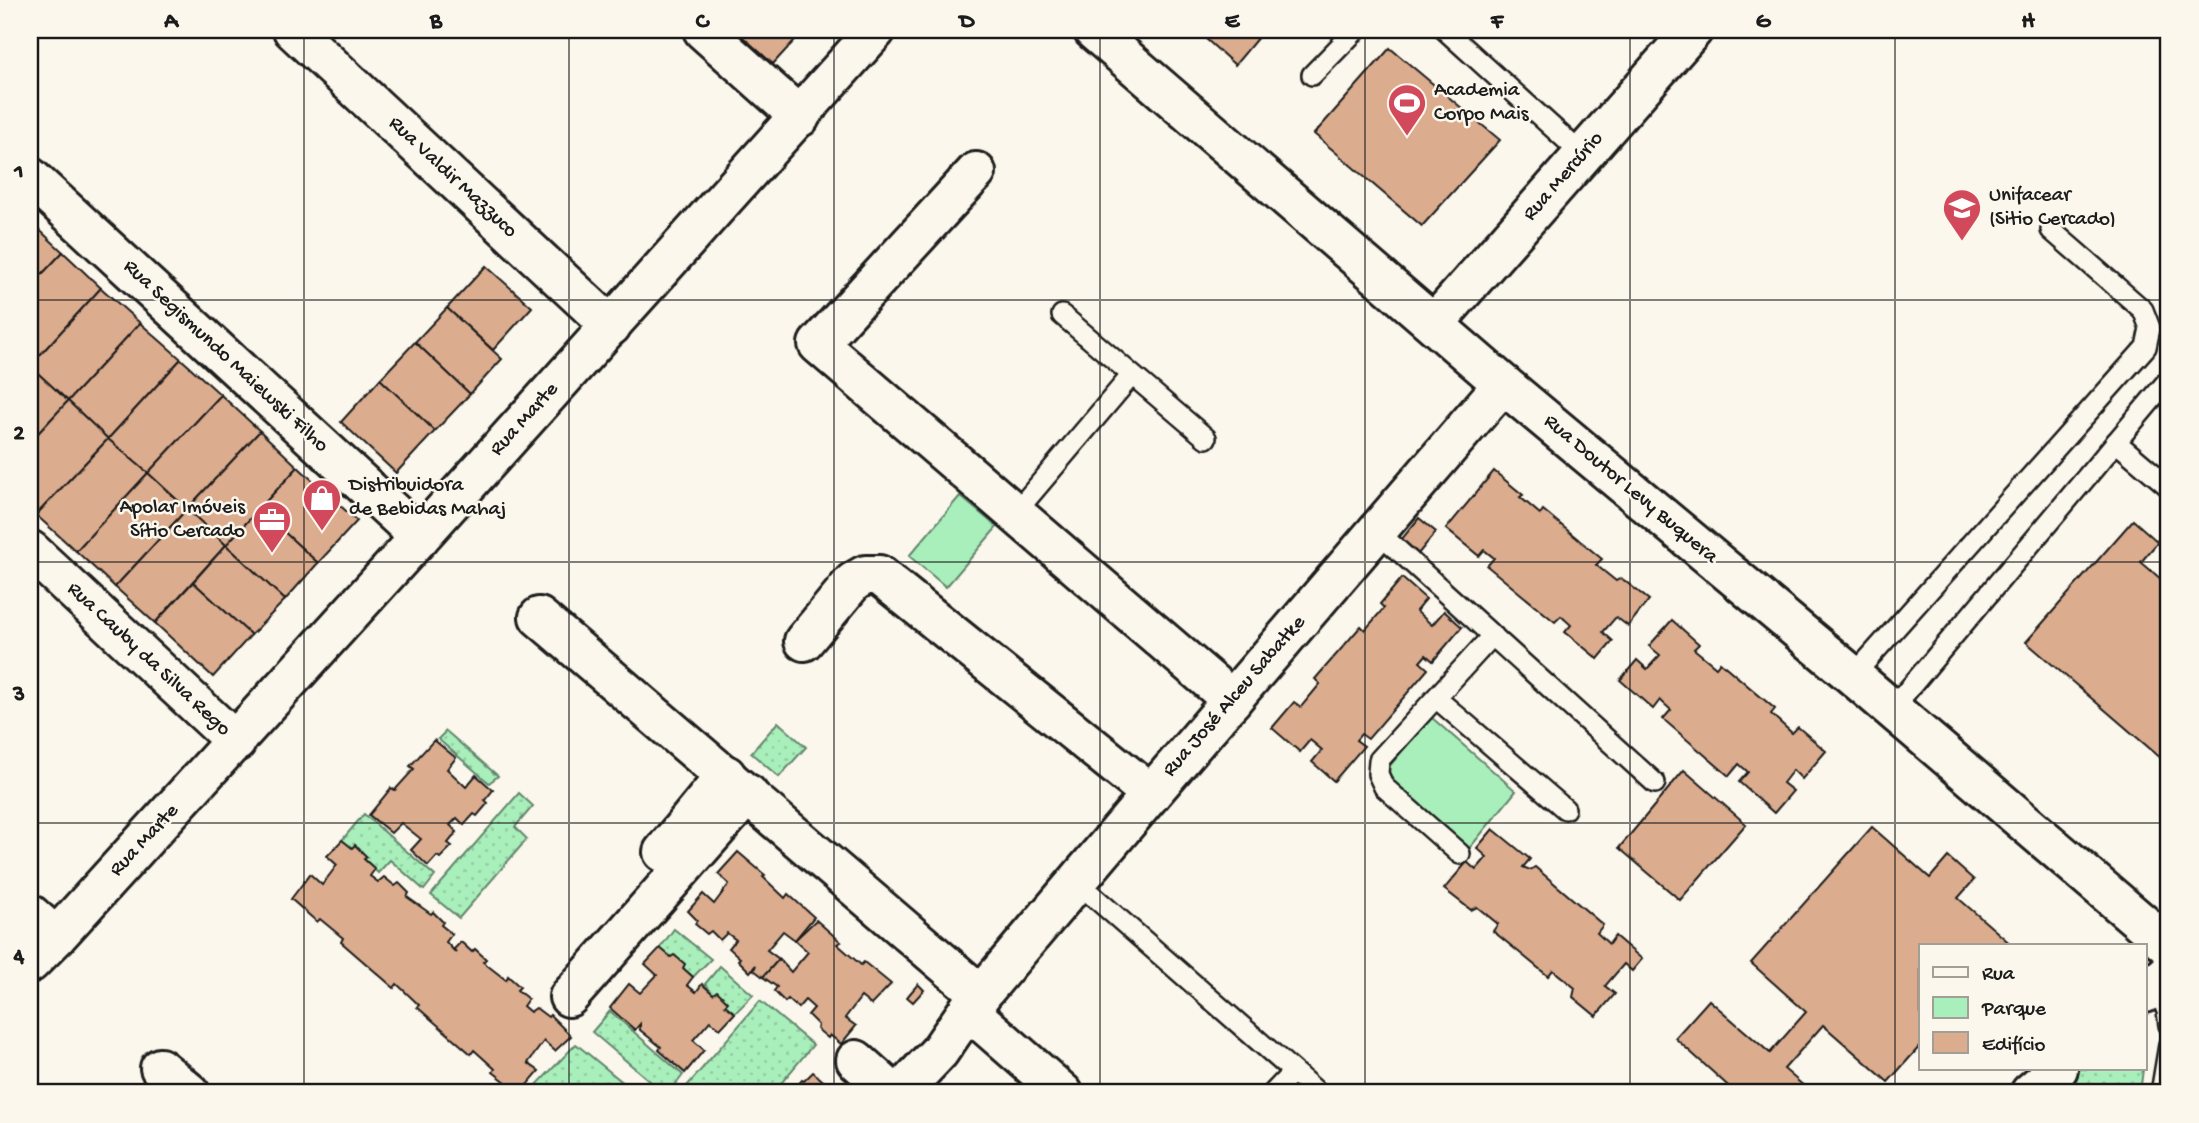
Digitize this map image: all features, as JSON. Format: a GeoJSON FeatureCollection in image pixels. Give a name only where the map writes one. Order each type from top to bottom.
{"type":"FeatureCollection","features":[{"type":"Feature","properties":{"kind":"street","name":"Rua Valdir Mazzuco"},"geometry":{"type":"LineString","coordinates":[[293,30],[611,326]]}},
{"type":"Feature","properties":{"kind":"street"},"geometry":{"type":"LineString","coordinates":[[703,30],[800,117]]}},
{"type":"Feature","properties":{"kind":"street","name":"Rua Marte"},"geometry":{"type":"LineString","coordinates":[[38,938],[236,742],[876,30]]}},
{"type":"Feature","properties":{"kind":"street","name":"Rua Doutor Levy Buquera"},"geometry":{"type":"LineString","coordinates":[[1093,30],[1503,384],[1892,709],[2169,946]]}},
{"type":"Feature","properties":{"kind":"street","name":"Rua Mercúrio"},"geometry":{"type":"LineString","coordinates":[[1434,324],[1693,30]]}},
{"type":"Feature","properties":{"kind":"street"},"geometry":{"type":"LineString","coordinates":[[976,172],[818,344],[1232,700]]}},
{"type":"Feature","properties":{"kind":"street","name":"Rua Segismundo Maiewski Filho"},"geometry":{"type":"LineString","coordinates":[[30,177],[420,537]]}},
{"type":"Feature","properties":{"kind":"street","name":"Rua José Alceu Sabatke"},"geometry":{"type":"LineString","coordinates":[[900,1093],[939,1052],[974,1002],[1503,384]]}},
{"type":"Feature","properties":{"kind":"street","name":"Rua Cauby da Silva Rego"},"geometry":{"type":"LineString","coordinates":[[30,550],[236,742]]}},
{"type":"Feature","properties":{"kind":"street"},"geometry":{"type":"LineString","coordinates":[[804,641],[853,582],[865,575],[879,575],[1151,794]]}},
{"type":"Feature","properties":{"kind":"street"},"geometry":{"type":"LineString","coordinates":[[539,617],[737,784],[974,1002],[1063,1093]]}},
{"type":"Feature","properties":{"kind":"street"},"geometry":{"type":"LineString","coordinates":[[563,990],[737,784]]}},
{"type":"Feature","properties":{"kind":"street"},"geometry":{"type":"LineString","coordinates":[[856,1060],[893,1093]]}},
{"type":"Feature","properties":{"kind":"street"},"geometry":{"type":"LineString","coordinates":[[160,1068],[190,1093]]}},
{"type":"Feature","properties":{"kind":"street"},"geometry":{"type":"LineString","coordinates":[[2030,1093],[2057,1070]]}},
{"type":"Feature","properties":{"kind":"lane"},"geometry":{"type":"LineString","coordinates":[[1312,75],[1356,30]]}},
{"type":"Feature","properties":{"kind":"lane"},"geometry":{"type":"LineString","coordinates":[[1445,30],[1583,155]]}},
{"type":"Feature","properties":{"kind":"lane"},"geometry":{"type":"LineString","coordinates":[[1853,677],[2146,347],[2150,328],[2143,310],[2052,230]]}},
{"type":"Feature","properties":{"kind":"lane"},"geometry":{"type":"LineString","coordinates":[[1062,316],[1206,438]]}},
{"type":"Feature","properties":{"kind":"lane"},"geometry":{"type":"LineString","coordinates":[[1015,513],[1131,376]]}},
{"type":"Feature","properties":{"kind":"lane"},"geometry":{"type":"LineString","coordinates":[[1892,709],[2169,379]]}},
{"type":"Feature","properties":{"kind":"lane"},"geometry":{"type":"LineString","coordinates":[[2116,442],[2169,487]]}},
{"type":"Feature","properties":{"kind":"lane"},"geometry":{"type":"LineString","coordinates":[[1377,530],[1655,783]]}},
{"type":"Feature","properties":{"kind":"lane"},"geometry":{"type":"LineString","coordinates":[[1460,854],[1384,787],[1378,774],[1379,760],[1493,635]]}},
{"type":"Feature","properties":{"kind":"lane"},"geometry":{"type":"LineString","coordinates":[[1436,698],[1565,809]]}},
{"type":"Feature","properties":{"kind":"lane"},"geometry":{"type":"LineString","coordinates":[[1077,882],[1318,1093]]}},
{"type":"Feature","properties":{"kind":"lane"},"geometry":{"type":"LineString","coordinates":[[2157,983],[2168,1011],[2169,1025]]}},
{"type":"Feature","properties":{"kind":"lane"},"geometry":{"type":"LineString","coordinates":[[2165,1085],[2169,1045]]}},
{"type":"Feature","properties":{"kind":"lane"},"geometry":{"type":"LineString","coordinates":[[1273,1093],[1293,1072]]}},
{"type":"Feature","properties":{"kind":"green space"},"geometry":{"type":"Polygon","coordinates":[[[960,496],[997,527],[946,587],[909,556],[960,496]]]}},
{"type":"Feature","properties":{"kind":"green space"},"geometry":{"type":"Polygon","coordinates":[[[1431,717],[1516,791],[1468,850],[1382,775],[1431,717]]]}},
{"type":"Feature","properties":{"kind":"green space"},"geometry":{"type":"Polygon","coordinates":[[[778,722],[806,747],[779,777],[751,753],[778,722]]]}},
{"type":"Feature","properties":{"kind":"green space"},"geometry":{"type":"Polygon","coordinates":[[[446,731],[498,776],[489,783],[438,739],[446,731]]]}},
{"type":"Feature","properties":{"kind":"green space"},"geometry":{"type":"Polygon","coordinates":[[[519,793],[533,806],[515,827],[527,839],[459,918],[431,895],[519,793]]]}},
{"type":"Feature","properties":{"kind":"green space"},"geometry":{"type":"Polygon","coordinates":[[[364,814],[435,876],[424,890],[390,860],[378,873],[364,859],[366,856],[355,846],[352,848],[342,840],[364,814]]]}},
{"type":"Feature","properties":{"kind":"green space"},"geometry":{"type":"Polygon","coordinates":[[[674,929],[711,959],[693,977],[683,968],[684,964],[660,948],[674,929]]]}},
{"type":"Feature","properties":{"kind":"green space"},"geometry":{"type":"Polygon","coordinates":[[[720,966],[753,995],[735,1013],[725,1005],[727,1001],[717,992],[713,994],[705,984],[720,966]]]}},
{"type":"Feature","properties":{"kind":"green space"},"geometry":{"type":"Polygon","coordinates":[[[760,1001],[813,1045],[773,1093],[681,1093],[760,1001]]]}},
{"type":"Feature","properties":{"kind":"green space"},"geometry":{"type":"Polygon","coordinates":[[[610,1011],[683,1075],[669,1093],[664,1093],[592,1032],[610,1011]]]}},
{"type":"Feature","properties":{"kind":"green space"},"geometry":{"type":"Polygon","coordinates":[[[576,1044],[631,1089],[628,1093],[529,1093],[576,1044]]]}},
{"type":"Feature","properties":{"kind":"green space"},"geometry":{"type":"Polygon","coordinates":[[[2076,1070],[2143,1070],[2140,1093],[2049,1093],[2076,1070]]]}},
{"type":"Feature","properties":{"kind":"building"},"geometry":{"type":"Polygon","coordinates":[[[735,30],[804,30],[773,64],[735,30]]]}},
{"type":"Feature","properties":{"kind":"building"},"geometry":{"type":"Polygon","coordinates":[[[1196,30],[1264,30],[1235,65],[1196,30]]]}},
{"type":"Feature","properties":{"kind":"building","name":"Academia Corpo Mais"},"geometry":{"type":"Polygon","coordinates":[[[1390,48],[1500,140],[1422,226],[1314,134],[1390,48]]]}},
{"type":"Feature","properties":{"kind":"building"},"geometry":{"type":"Polygon","coordinates":[[[30,221],[63,252],[30,287],[30,221]]]}},
{"type":"Feature","properties":{"kind":"building"},"geometry":{"type":"Polygon","coordinates":[[[63,252],[101,288],[30,366],[30,287],[63,252]]]}},
{"type":"Feature","properties":{"kind":"building"},"geometry":{"type":"Polygon","coordinates":[[[486,266],[532,307],[493,350],[447,308],[486,266]]]}},
{"type":"Feature","properties":{"kind":"building"},"geometry":{"type":"Polygon","coordinates":[[[101,288],[140,323],[68,401],[30,366],[101,288]]]}},
{"type":"Feature","properties":{"kind":"building"},"geometry":{"type":"Polygon","coordinates":[[[447,308],[502,359],[470,394],[415,342],[447,308]]]}},
{"type":"Feature","properties":{"kind":"building"},"geometry":{"type":"Polygon","coordinates":[[[140,323],[181,359],[108,439],[68,401],[140,323]]]}},
{"type":"Feature","properties":{"kind":"building"},"geometry":{"type":"Polygon","coordinates":[[[415,342],[470,394],[435,431],[380,379],[415,342]]]}},
{"type":"Feature","properties":{"kind":"building"},"geometry":{"type":"Polygon","coordinates":[[[181,359],[221,395],[148,473],[108,439],[181,359]]]}},
{"type":"Feature","properties":{"kind":"building"},"geometry":{"type":"Polygon","coordinates":[[[30,366],[68,401],[30,442],[30,366]]]}},
{"type":"Feature","properties":{"kind":"building"},"geometry":{"type":"Polygon","coordinates":[[[380,379],[435,431],[396,473],[341,422],[380,379]]]}},
{"type":"Feature","properties":{"kind":"building"},"geometry":{"type":"Polygon","coordinates":[[[221,395],[260,431],[187,509],[148,473],[221,395]]]}},
{"type":"Feature","properties":{"kind":"building"},"geometry":{"type":"Polygon","coordinates":[[[68,401],[108,439],[36,515],[30,509],[30,442],[68,401]]]}},
{"type":"Feature","properties":{"kind":"building"},"geometry":{"type":"Polygon","coordinates":[[[260,431],[298,467],[226,545],[187,509],[260,431]]]}},
{"type":"Feature","properties":{"kind":"building"},"geometry":{"type":"Polygon","coordinates":[[[108,439],[148,473],[76,551],[36,515],[108,439]]]}},
{"type":"Feature","properties":{"kind":"building"},"geometry":{"type":"Polygon","coordinates":[[[298,467],[357,521],[318,563],[259,509],[298,467]]]}},
{"type":"Feature","properties":{"kind":"building"},"geometry":{"type":"Polygon","coordinates":[[[1494,471],[1523,495],[1520,497],[1540,514],[1543,510],[1602,559],[1596,565],[1616,581],[1621,578],[1649,600],[1628,626],[1616,617],[1603,632],[1613,641],[1598,659],[1565,632],[1571,625],[1561,616],[1555,622],[1487,566],[1494,558],[1484,550],[1479,556],[1446,529],[1494,471]]]}},
{"type":"Feature","properties":{"kind":"building"},"geometry":{"type":"Polygon","coordinates":[[[148,473],[187,509],[115,587],[76,551],[148,473]]]}},
{"type":"Feature","properties":{"kind":"building"},"geometry":{"type":"Polygon","coordinates":[[[187,509],[226,545],[155,623],[115,587],[187,509]]]}},
{"type":"Feature","properties":{"kind":"building","name":"Apolar Imóveis Sítio Cercado"},"geometry":{"type":"Polygon","coordinates":[[[259,509],[318,563],[285,600],[226,545],[259,509]]]}},
{"type":"Feature","properties":{"kind":"building"},"geometry":{"type":"Polygon","coordinates":[[[1419,518],[1436,532],[1418,554],[1401,540],[1419,518]]]}},
{"type":"Feature","properties":{"kind":"building"},"geometry":{"type":"Polygon","coordinates":[[[2133,520],[2158,542],[2141,562],[2169,586],[2169,765],[2026,642],[2133,520]]]}},
{"type":"Feature","properties":{"kind":"building"},"geometry":{"type":"Polygon","coordinates":[[[226,545],[285,600],[251,635],[193,582],[226,545]]]}},
{"type":"Feature","properties":{"kind":"building"},"geometry":{"type":"Polygon","coordinates":[[[1402,578],[1426,599],[1416,611],[1432,625],[1444,611],[1462,627],[1433,661],[1426,655],[1420,662],[1428,669],[1368,739],[1361,734],[1356,740],[1364,746],[1334,781],[1312,762],[1322,750],[1310,740],[1300,752],[1272,728],[1294,702],[1301,707],[1320,684],[1315,679],[1361,626],[1365,630],[1384,608],[1380,604],[1402,578]]]}},
{"type":"Feature","properties":{"kind":"building"},"geometry":{"type":"Polygon","coordinates":[[[193,582],[251,635],[213,677],[155,623],[193,582]]]}},
{"type":"Feature","properties":{"kind":"building"},"geometry":{"type":"Polygon","coordinates":[[[1672,620],[1699,644],[1694,649],[1716,667],[1720,662],[1775,709],[1771,714],[1792,733],[1798,727],[1826,751],[1802,779],[1793,770],[1783,783],[1793,791],[1774,813],[1739,782],[1748,772],[1739,764],[1729,776],[1663,719],[1671,710],[1660,700],[1653,709],[1620,680],[1637,660],[1647,669],[1660,655],[1649,646],[1672,620]]]}},
{"type":"Feature","properties":{"kind":"building"},"geometry":{"type":"Polygon","coordinates":[[[434,740],[456,758],[447,769],[466,787],[476,775],[493,790],[485,800],[488,803],[477,816],[474,814],[464,825],[457,818],[450,825],[457,832],[448,843],[452,846],[428,866],[411,850],[421,839],[401,823],[391,833],[369,815],[391,788],[395,790],[414,769],[410,766],[434,740]]]}},
{"type":"Feature","properties":{"kind":"building"},"geometry":{"type":"Polygon","coordinates":[[[1684,770],[1746,824],[1680,900],[1619,848],[1684,770]]]}},
{"type":"Feature","properties":{"kind":"building"},"geometry":{"type":"Polygon","coordinates":[[[1872,827],[1930,878],[1948,857],[1974,880],[1958,898],[2011,944],[1919,944],[1919,1047],[1888,1082],[1823,1025],[1784,1069],[1812,1093],[1736,1093],[1675,1038],[1709,1000],[1770,1053],[1806,1012],[1751,963],[1872,827]]]}},
{"type":"Feature","properties":{"kind":"building"},"geometry":{"type":"Polygon","coordinates":[[[1493,829],[1530,859],[1523,867],[1530,870],[1535,867],[1603,925],[1597,933],[1609,944],[1615,936],[1642,959],[1632,971],[1624,964],[1605,986],[1615,994],[1596,1016],[1573,997],[1575,988],[1553,970],[1548,976],[1493,931],[1498,924],[1477,907],[1471,910],[1444,889],[1467,862],[1476,870],[1487,857],[1477,848],[1493,829]]]}},
{"type":"Feature","properties":{"kind":"building"},"geometry":{"type":"Polygon","coordinates":[[[342,840],[352,848],[355,845],[367,857],[364,859],[375,869],[370,876],[378,882],[384,877],[395,886],[399,883],[409,893],[407,897],[431,914],[433,912],[443,922],[441,925],[452,934],[446,942],[456,953],[454,949],[461,942],[472,952],[475,949],[486,959],[483,962],[506,980],[508,976],[520,987],[517,990],[528,999],[523,1006],[530,1012],[536,1008],[548,1017],[550,1015],[571,1036],[555,1051],[544,1041],[528,1063],[539,1071],[520,1093],[493,1072],[495,1069],[474,1050],[471,1054],[417,1007],[419,1005],[397,984],[394,988],[341,942],[343,938],[320,919],[317,922],[291,899],[310,874],[322,885],[337,865],[327,856],[342,840]]]}},
{"type":"Feature","properties":{"kind":"building"},"geometry":{"type":"Polygon","coordinates":[[[738,852],[765,875],[763,877],[785,898],[788,894],[814,917],[795,940],[783,931],[767,950],[779,959],[763,977],[754,970],[756,965],[750,972],[729,948],[736,940],[727,933],[720,940],[711,931],[707,934],[695,924],[697,920],[688,911],[703,894],[714,904],[729,884],[718,874],[738,852]]]}},
{"type":"Feature","properties":{"kind":"building"},"geometry":{"type":"Polygon","coordinates":[[[816,920],[841,942],[837,944],[861,965],[864,962],[891,984],[871,1005],[861,997],[845,1018],[856,1026],[841,1044],[817,1029],[818,1025],[808,1015],[814,1008],[805,1000],[798,1008],[788,999],[785,1002],[774,991],[777,987],[763,977],[779,959],[791,972],[808,952],[795,940],[816,920]]]}},
{"type":"Feature","properties":{"kind":"building"},"geometry":{"type":"Polygon","coordinates":[[[660,948],[685,964],[683,968],[693,977],[687,985],[696,992],[702,984],[713,994],[717,991],[728,1002],[725,1005],[735,1013],[720,1029],[710,1021],[693,1040],[704,1050],[685,1073],[659,1050],[661,1047],[640,1030],[640,1024],[635,1030],[610,1008],[629,984],[640,993],[657,975],[645,964],[660,948]]]}},
{"type":"Feature","properties":{"kind":"building"},"geometry":{"type":"Polygon","coordinates":[[[918,984],[924,990],[913,1002],[907,997],[918,984]]]}},
{"type":"Feature","properties":{"kind":"building"},"geometry":{"type":"Polygon","coordinates":[[[813,1072],[837,1093],[791,1093],[813,1072]]]}},
{"type":"Feature","properties":{"kind":"place","name":"Academia Corpo Mais"},"geometry":{"type":"Point","coordinates":[1407,137]}},
{"type":"Feature","properties":{"kind":"place","name":"Unifacear (Sitio Cercado)"},"geometry":{"type":"Point","coordinates":[1962,242]}},
{"type":"Feature","properties":{"kind":"place","name":"Distribuidora de Bebidas Mahaj"},"geometry":{"type":"Point","coordinates":[322,532]}},
{"type":"Feature","properties":{"kind":"place","name":"Apolar Imóveis Sítio Cercado"},"geometry":{"type":"Point","coordinates":[272,554]}}]}
